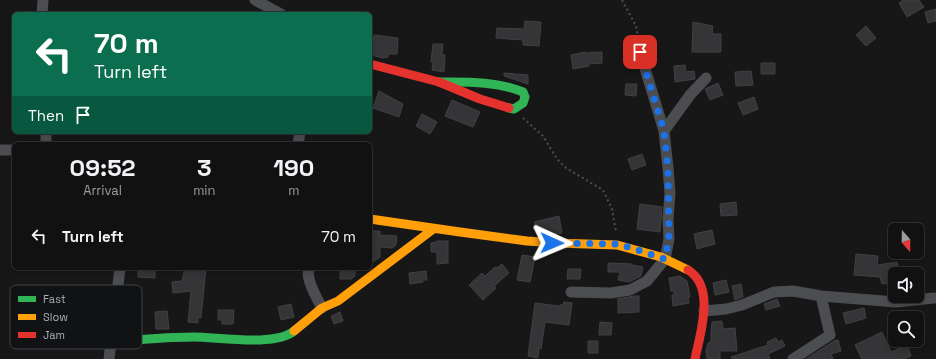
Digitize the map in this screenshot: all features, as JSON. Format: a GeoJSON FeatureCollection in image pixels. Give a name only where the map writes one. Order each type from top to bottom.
{"type":"FeatureCollection","features":[{"type":"Feature","properties":{"kind":"street"},"geometry":{"type":"LineString","coordinates":[[42,12],[43,0]]}},
{"type":"Feature","properties":{"kind":"street"},"geometry":{"type":"LineString","coordinates":[[255,0],[277,12]]}},
{"type":"Feature","properties":{"kind":"street"},"geometry":{"type":"LineString","coordinates":[[571,292],[611,292],[630,290],[646,281],[665,259],[669,239],[668,218],[670,193],[664,131],[640,52]]}},
{"type":"Feature","properties":{"kind":"street"},"geometry":{"type":"LineString","coordinates":[[372,65],[439,82],[480,99],[514,109],[522,103],[525,97],[523,92],[513,87],[478,82],[439,82]]}},
{"type":"Feature","properties":{"kind":"street"},"geometry":{"type":"LineString","coordinates":[[664,131],[690,95],[706,78]]}},
{"type":"Feature","properties":{"kind":"street"},"geometry":{"type":"LineString","coordinates":[[0,150],[12,150]]}},
{"type":"Feature","properties":{"kind":"street"},"geometry":{"type":"LineString","coordinates":[[372,219],[432,230],[552,243],[619,244],[685,267],[696,276],[704,293],[704,311],[695,359]]}},
{"type":"Feature","properties":{"kind":"street"},"geometry":{"type":"LineString","coordinates":[[142,340],[194,337],[261,340],[289,335],[322,308],[338,302],[432,230]]}},
{"type":"Feature","properties":{"kind":"street"},"geometry":{"type":"LineString","coordinates":[[118,285],[120,270]]}},
{"type":"Feature","properties":{"kind":"street"},"geometry":{"type":"LineString","coordinates":[[307,270],[311,286],[322,308]]}},
{"type":"Feature","properties":{"kind":"street"},"geometry":{"type":"LineString","coordinates":[[704,311],[726,309],[742,305],[774,292],[793,291],[821,296],[896,302],[934,298]]}},
{"type":"Feature","properties":{"kind":"street"},"geometry":{"type":"LineString","coordinates":[[793,359],[830,335],[821,296]]}},
{"type":"Feature","properties":{"kind":"street"},"geometry":{"type":"LineString","coordinates":[[109,359],[110,349]]}},
{"type":"Feature","properties":{"kind":"path"},"geometry":{"type":"LineString","coordinates":[[622,0],[636,26],[640,52]]}},
{"type":"Feature","properties":{"kind":"path"},"geometry":{"type":"LineString","coordinates":[[514,109],[543,136],[557,159],[566,168],[603,190],[612,209],[619,244]]}},
{"type":"Feature","properties":{"kind":"building"},"geometry":{"type":"Polygon","coordinates":[[[903,0],[919,0],[924,7],[907,17],[899,3],[903,0]]]}},
{"type":"Feature","properties":{"kind":"building"},"geometry":{"type":"Polygon","coordinates":[[[936,9],[936,21],[928,23],[925,12],[936,9]]]}},
{"type":"Feature","properties":{"kind":"building"},"geometry":{"type":"Polygon","coordinates":[[[525,21],[541,22],[539,46],[523,45],[523,40],[496,38],[497,28],[524,29],[525,21]]]}},
{"type":"Feature","properties":{"kind":"building"},"geometry":{"type":"Polygon","coordinates":[[[693,22],[713,26],[712,34],[721,34],[721,52],[692,52],[693,22]]]}},
{"type":"Feature","properties":{"kind":"building"},"geometry":{"type":"Polygon","coordinates":[[[866,26],[876,38],[866,46],[856,35],[866,26]]]}},
{"type":"Feature","properties":{"kind":"building"},"geometry":{"type":"Polygon","coordinates":[[[374,35],[398,38],[397,54],[388,54],[388,57],[383,58],[372,55],[374,35]]]}},
{"type":"Feature","properties":{"kind":"building"},"geometry":{"type":"Polygon","coordinates":[[[433,44],[443,44],[442,54],[445,55],[444,72],[432,70],[433,62],[431,62],[433,44]]]}},
{"type":"Feature","properties":{"kind":"building"},"geometry":{"type":"Polygon","coordinates":[[[586,52],[602,52],[602,63],[588,64],[589,66],[573,69],[571,55],[586,52]]]}},
{"type":"Feature","properties":{"kind":"building"},"geometry":{"type":"Polygon","coordinates":[[[761,63],[775,63],[775,74],[761,74],[761,63]]]}},
{"type":"Feature","properties":{"kind":"building"},"geometry":{"type":"Polygon","coordinates":[[[685,65],[686,72],[694,71],[695,79],[675,82],[674,66],[685,65]]]}},
{"type":"Feature","properties":{"kind":"building"},"geometry":{"type":"Polygon","coordinates":[[[751,71],[753,85],[736,86],[735,72],[751,71]]]}},
{"type":"Feature","properties":{"kind":"building"},"geometry":{"type":"Polygon","coordinates":[[[504,73],[528,75],[528,84],[504,76],[504,73]]]}},
{"type":"Feature","properties":{"kind":"building"},"geometry":{"type":"Polygon","coordinates":[[[718,83],[723,95],[710,100],[705,89],[718,83]]]}},
{"type":"Feature","properties":{"kind":"building"},"geometry":{"type":"Polygon","coordinates":[[[626,84],[637,84],[636,96],[625,95],[626,84]]]}},
{"type":"Feature","properties":{"kind":"building"},"geometry":{"type":"Polygon","coordinates":[[[379,91],[403,104],[399,117],[373,108],[379,91]]]}},
{"type":"Feature","properties":{"kind":"building"},"geometry":{"type":"Polygon","coordinates":[[[754,97],[758,109],[743,115],[738,103],[754,97]]]}},
{"type":"Feature","properties":{"kind":"building"},"geometry":{"type":"Polygon","coordinates":[[[452,100],[480,112],[473,127],[445,116],[452,100]]]}},
{"type":"Feature","properties":{"kind":"building"},"geometry":{"type":"Polygon","coordinates":[[[422,114],[437,122],[430,134],[416,126],[422,114]]]}},
{"type":"Feature","properties":{"kind":"building"},"geometry":{"type":"Polygon","coordinates":[[[642,154],[646,165],[632,170],[628,159],[642,154]]]}},
{"type":"Feature","properties":{"kind":"building"},"geometry":{"type":"Polygon","coordinates":[[[736,202],[737,215],[721,216],[720,204],[736,202]]]}},
{"type":"Feature","properties":{"kind":"building"},"geometry":{"type":"Polygon","coordinates":[[[640,204],[662,207],[660,232],[637,229],[640,204]]]}},
{"type":"Feature","properties":{"kind":"building"},"geometry":{"type":"Polygon","coordinates":[[[559,216],[562,233],[543,233],[543,231],[537,232],[534,222],[559,216]]]}},
{"type":"Feature","properties":{"kind":"building"},"geometry":{"type":"Polygon","coordinates":[[[712,230],[715,244],[697,249],[694,234],[712,230]]]}},
{"type":"Feature","properties":{"kind":"building"},"geometry":{"type":"Polygon","coordinates":[[[372,231],[380,231],[380,235],[397,236],[396,245],[392,248],[380,247],[380,257],[372,263],[372,231]]]}},
{"type":"Feature","properties":{"kind":"building"},"geometry":{"type":"Polygon","coordinates":[[[437,241],[448,241],[448,263],[437,264],[437,252],[431,252],[431,243],[437,241]]]}},
{"type":"Feature","properties":{"kind":"building"},"geometry":{"type":"Polygon","coordinates":[[[856,254],[878,256],[877,265],[897,262],[898,267],[888,267],[888,288],[887,283],[882,284],[880,277],[854,275],[856,254]]]}},
{"type":"Feature","properties":{"kind":"building"},"geometry":{"type":"Polygon","coordinates":[[[522,255],[535,257],[530,282],[517,280],[522,255]]]}},
{"type":"Feature","properties":{"kind":"building"},"geometry":{"type":"Polygon","coordinates":[[[608,263],[632,264],[643,267],[641,276],[629,282],[618,280],[620,272],[608,272],[608,263]]]}},
{"type":"Feature","properties":{"kind":"building"},"geometry":{"type":"Polygon","coordinates":[[[502,264],[509,273],[494,286],[496,288],[483,300],[469,285],[482,273],[485,276],[495,267],[497,268],[502,264]]]}},
{"type":"Feature","properties":{"kind":"building"},"geometry":{"type":"Polygon","coordinates":[[[568,269],[581,269],[580,279],[567,279],[568,269]]]}},
{"type":"Feature","properties":{"kind":"building"},"geometry":{"type":"Polygon","coordinates":[[[138,270],[155,270],[155,278],[138,277],[138,270]]]}},
{"type":"Feature","properties":{"kind":"building"},"geometry":{"type":"Polygon","coordinates":[[[185,270],[206,270],[201,318],[198,317],[198,323],[188,322],[191,291],[173,293],[172,282],[182,281],[185,270]]]}},
{"type":"Feature","properties":{"kind":"building"},"geometry":{"type":"Polygon","coordinates":[[[340,270],[355,270],[355,276],[351,279],[340,279],[340,270]]]}},
{"type":"Feature","properties":{"kind":"building"},"geometry":{"type":"Polygon","coordinates":[[[426,271],[427,280],[410,284],[409,273],[426,271]]]}},
{"type":"Feature","properties":{"kind":"building"},"geometry":{"type":"Polygon","coordinates":[[[680,276],[687,281],[690,297],[688,297],[689,303],[673,306],[672,295],[674,295],[674,291],[671,291],[669,278],[680,276]]]}},
{"type":"Feature","properties":{"kind":"building"},"geometry":{"type":"Polygon","coordinates":[[[726,280],[729,292],[715,295],[713,283],[726,280]]]}},
{"type":"Feature","properties":{"kind":"building"},"geometry":{"type":"Polygon","coordinates":[[[741,284],[743,297],[735,300],[732,286],[741,284]]]}},
{"type":"Feature","properties":{"kind":"building"},"geometry":{"type":"Polygon","coordinates":[[[639,296],[639,312],[618,313],[618,299],[639,296]]]}},
{"type":"Feature","properties":{"kind":"building"},"geometry":{"type":"Polygon","coordinates":[[[777,299],[780,306],[766,310],[764,304],[777,299]]]}},
{"type":"Feature","properties":{"kind":"building"},"geometry":{"type":"Polygon","coordinates":[[[564,302],[572,303],[569,325],[545,322],[541,349],[539,348],[538,358],[528,356],[535,303],[559,306],[563,305],[564,302]]]}},
{"type":"Feature","properties":{"kind":"building"},"geometry":{"type":"Polygon","coordinates":[[[291,304],[294,317],[281,320],[278,307],[291,304]]]}},
{"type":"Feature","properties":{"kind":"building"},"geometry":{"type":"Polygon","coordinates":[[[864,308],[866,318],[846,324],[843,313],[864,308]]]}},
{"type":"Feature","properties":{"kind":"building"},"geometry":{"type":"Polygon","coordinates":[[[218,310],[234,310],[233,324],[222,324],[222,320],[218,320],[218,310]]]}},
{"type":"Feature","properties":{"kind":"building"},"geometry":{"type":"Polygon","coordinates":[[[167,311],[169,329],[156,329],[155,312],[167,311]]]}},
{"type":"Feature","properties":{"kind":"building"},"geometry":{"type":"Polygon","coordinates":[[[340,312],[343,321],[334,324],[331,316],[340,312]]]}},
{"type":"Feature","properties":{"kind":"building"},"geometry":{"type":"Polygon","coordinates":[[[722,321],[723,329],[735,328],[737,351],[720,351],[720,359],[707,359],[706,351],[708,343],[711,342],[712,322],[722,321]]]}},
{"type":"Feature","properties":{"kind":"building"},"geometry":{"type":"Polygon","coordinates":[[[600,322],[612,323],[611,335],[599,335],[600,322]]]}},
{"type":"Feature","properties":{"kind":"building"},"geometry":{"type":"Polygon","coordinates":[[[882,332],[891,352],[902,347],[908,347],[911,356],[904,359],[862,359],[855,345],[882,332]]]}},
{"type":"Feature","properties":{"kind":"building"},"geometry":{"type":"Polygon","coordinates":[[[776,338],[778,342],[782,340],[785,346],[768,354],[770,359],[732,359],[731,357],[768,345],[767,342],[776,338]]]}},
{"type":"Feature","properties":{"kind":"building"},"geometry":{"type":"Polygon","coordinates":[[[838,340],[841,351],[831,354],[833,359],[806,359],[834,341],[838,340]]]}},
{"type":"Feature","properties":{"kind":"building"},"geometry":{"type":"Polygon","coordinates":[[[588,341],[598,341],[598,353],[588,353],[588,341]]]}},
{"type":"Feature","properties":{"kind":"traffic: fast"},"geometry":{"type":"LineString","coordinates":[[439,82],[471,82],[492,84],[513,88],[523,92],[525,97],[523,103],[514,109],[509,108]]}},
{"type":"Feature","properties":{"kind":"traffic: fast"},"geometry":{"type":"LineString","coordinates":[[142,339],[194,337],[260,340],[274,339],[285,336],[294,331]]}},
{"type":"Feature","properties":{"kind":"traffic: slow"},"geometry":{"type":"LineString","coordinates":[[372,219],[527,241],[617,245],[661,257],[688,270]]}},
{"type":"Feature","properties":{"kind":"traffic: slow"},"geometry":{"type":"LineString","coordinates":[[294,331],[322,308],[338,301],[432,230]]}},
{"type":"Feature","properties":{"kind":"traffic: jam"},"geometry":{"type":"LineString","coordinates":[[372,65],[439,82],[480,99],[509,108]]}},
{"type":"Feature","properties":{"kind":"traffic: jam"},"geometry":{"type":"LineString","coordinates":[[688,270],[697,278],[702,288],[704,299],[704,312],[695,359]]}},
{"type":"Feature","properties":{"kind":"route"},"geometry":{"type":"LineString","coordinates":[[552,243],[619,244],[665,259],[669,239],[668,218],[670,193],[664,131],[640,52]]}}]}
